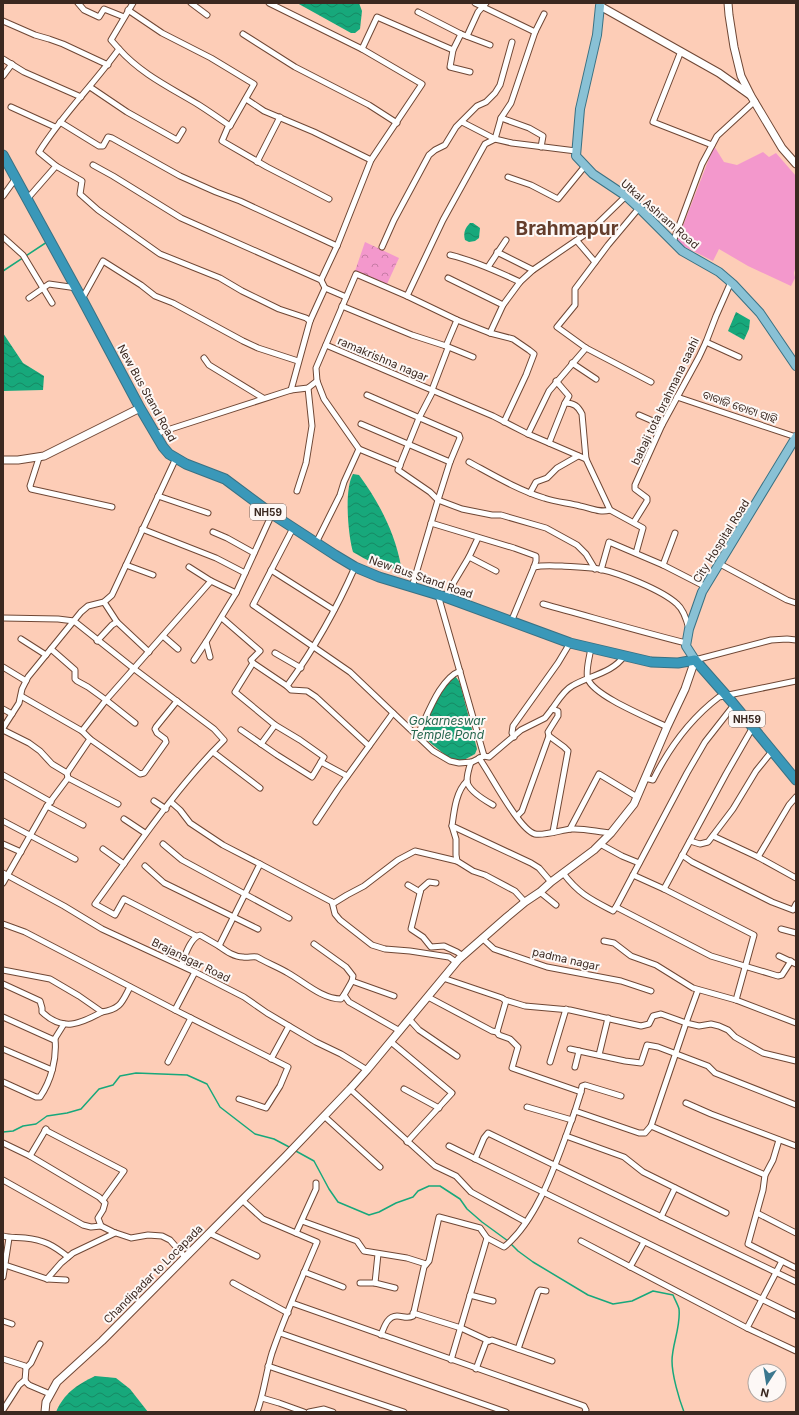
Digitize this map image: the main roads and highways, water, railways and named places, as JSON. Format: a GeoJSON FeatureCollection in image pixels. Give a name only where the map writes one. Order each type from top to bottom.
{"type":"FeatureCollection","features":[{"type":"Feature","properties":{"kind":"highway","name":"New Bus Stand Road"},"geometry":{"type":"LineString","coordinates":[[3,156],[28,198],[77,288],[140,408],[163,447],[169,454],[186,464],[225,479],[272,514],[316,543],[355,567],[379,577],[442,596],[570,643],[651,662],[678,663],[695,660]]}},
{"type":"Feature","properties":{"kind":"highway","name":"NH59"},"geometry":{"type":"LineString","coordinates":[[695,660],[795,776]]}},
{"type":"Feature","properties":{"kind":"main road","name":"Utkal Ashram Road"},"geometry":{"type":"LineString","coordinates":[[598,4],[597,35],[580,108],[576,156],[585,166],[626,196],[652,219],[682,251],[719,272],[731,282],[760,314],[796,366]]}},
{"type":"Feature","properties":{"kind":"main road","name":"City Hospital Road"},"geometry":{"type":"LineString","coordinates":[[695,660],[686,646],[686,643],[689,629],[702,592],[796,437]]}},
{"type":"Feature","properties":{"kind":"water"},"geometry":{"type":"Polygon","coordinates":[[[297,3],[359,3],[362,11],[360,29],[355,33],[351,33],[297,3]]]}},
{"type":"Feature","properties":{"kind":"water"},"geometry":{"type":"Polygon","coordinates":[[[470,223],[473,223],[480,228],[479,238],[475,241],[469,242],[465,240],[464,233],[470,223]]]}},
{"type":"Feature","properties":{"kind":"water"},"geometry":{"type":"Polygon","coordinates":[[[736,312],[750,320],[749,329],[744,340],[728,331],[736,312]]]}},
{"type":"Feature","properties":{"kind":"water"},"geometry":{"type":"Polygon","coordinates":[[[3,333],[23,363],[44,376],[43,390],[3,391],[3,333]]]}},
{"type":"Feature","properties":{"kind":"water"},"geometry":{"type":"Polygon","coordinates":[[[353,474],[359,475],[385,518],[395,542],[401,566],[391,568],[377,565],[353,552],[348,524],[348,490],[353,474]]]}},
{"type":"Feature","properties":{"kind":"water","name":"Gokarneswar Temple Pond"},"geometry":{"type":"Polygon","coordinates":[[[455,676],[461,687],[477,749],[475,754],[462,761],[449,758],[424,737],[422,730],[433,705],[450,679],[455,676]]]}},
{"type":"Feature","properties":{"kind":"water"},"geometry":{"type":"Polygon","coordinates":[[[95,1376],[116,1378],[130,1389],[148,1412],[56,1412],[59,1405],[72,1390],[95,1376]]]}},
{"type":"Feature","properties":{"kind":"waterway"},"geometry":{"type":"LineString","coordinates":[[3,271],[47,242]]}},
{"type":"Feature","properties":{"kind":"waterway"},"geometry":{"type":"LineString","coordinates":[[3,1132],[13,1131],[23,1126],[36,1124],[47,1116],[81,1109],[99,1089],[113,1085],[120,1076],[136,1073],[187,1075],[207,1084],[220,1107],[255,1134],[274,1139],[291,1148]]}},
{"type":"Feature","properties":{"kind":"waterway"},"geometry":{"type":"LineString","coordinates":[[294,1150],[314,1161],[338,1202],[369,1215],[413,1197],[418,1191],[429,1186],[440,1186],[460,1199],[467,1209],[508,1241],[518,1251],[533,1262],[588,1295],[613,1304],[632,1301],[653,1291],[673,1295],[679,1307],[679,1316],[678,1329],[672,1355],[672,1367],[676,1387],[684,1412]]}},
{"type":"Feature","properties":{"kind":"district","name":"Brahmapur"},"geometry":{"type":"Point","coordinates":[567,228]}}]}
